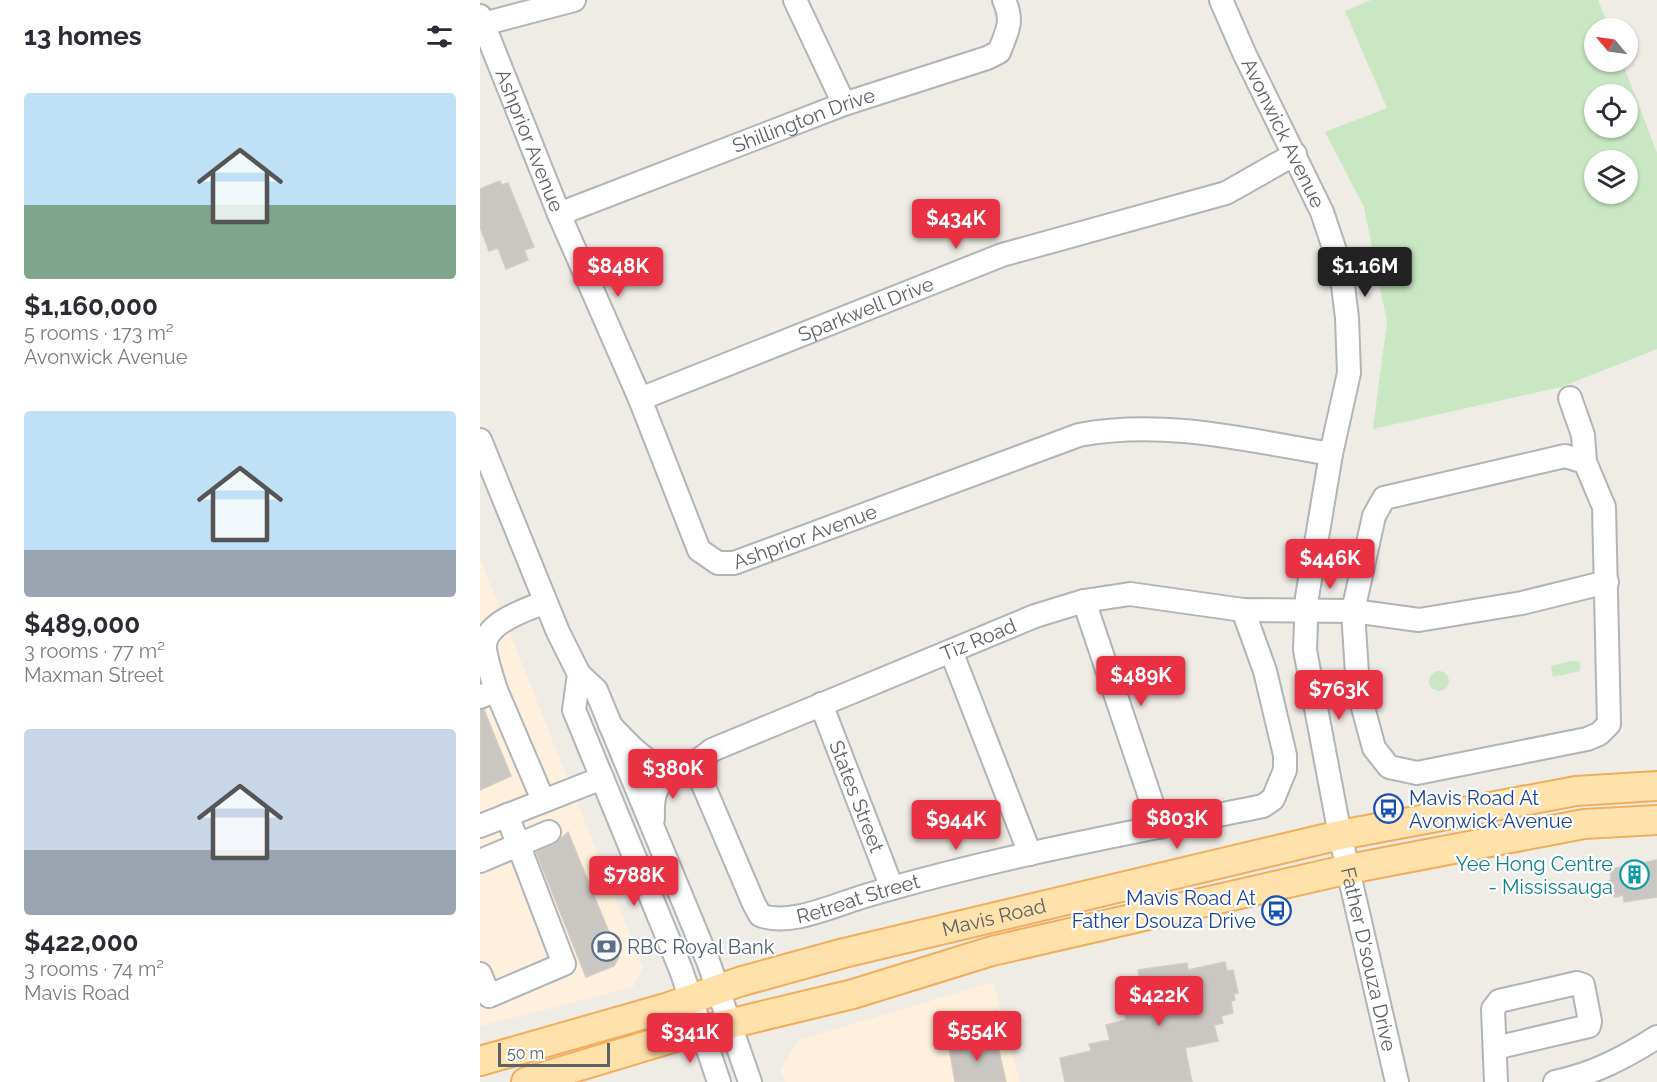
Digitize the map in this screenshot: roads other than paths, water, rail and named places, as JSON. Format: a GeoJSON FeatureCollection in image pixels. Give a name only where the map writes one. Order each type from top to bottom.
{"type":"FeatureCollection","features":[{"type":"Feature","properties":{"kind":"main road","name":"Mavis Road"},"geometry":{"type":"LineString","coordinates":[[480,1061],[844,953],[1340,835],[1576,791],[1657,786]]}},
{"type":"Feature","properties":{"kind":"main road","name":"Mavis Road"},"geometry":{"type":"LineString","coordinates":[[526,1082],[701,1031],[853,994],[992,951],[1349,869],[1584,824],[1657,820]]}},
{"type":"Feature","properties":{"kind":"street"},"geometry":{"type":"LineString","coordinates":[[481,20],[574,0]]}},
{"type":"Feature","properties":{"kind":"street"},"geometry":{"type":"LineString","coordinates":[[795,0],[844,104]]}},
{"type":"Feature","properties":{"kind":"street","name":"Shillington Drive"},"geometry":{"type":"LineString","coordinates":[[559,214],[844,104],[987,58],[999,52],[1010,24],[1010,14],[1004,0]]}},
{"type":"Feature","properties":{"kind":"street","name":"Avonwick Avenue"},"geometry":{"type":"LineString","coordinates":[[1221,0],[1245,55],[1322,212],[1341,270],[1347,318],[1349,373],[1331,454],[1307,597],[1305,650],[1340,835]]}},
{"type":"Feature","properties":{"kind":"street","name":"Ashprior Avenue"},"geometry":{"type":"LineString","coordinates":[[481,20],[559,214],[640,399],[699,550],[718,564],[734,562],[1079,435],[1107,429],[1184,430],[1331,454]]}},
{"type":"Feature","properties":{"kind":"street","name":"Sparkwell Drive"},"geometry":{"type":"LineString","coordinates":[[640,399],[1002,255],[1226,193],[1295,154]]}},
{"type":"Feature","properties":{"kind":"street"},"geometry":{"type":"LineString","coordinates":[[1570,398],[1583,435],[1585,462],[1604,507],[1609,724],[1599,734],[1587,739],[1417,773],[1389,767],[1374,748],[1358,689],[1353,611],[1374,516],[1384,498],[1565,456],[1585,462]]}},
{"type":"Feature","properties":{"kind":"street"},"geometry":{"type":"LineString","coordinates":[[480,440],[545,602],[579,674],[596,690],[654,824],[718,989],[750,1082]]}},
{"type":"Feature","properties":{"kind":"street","name":"Tiz Road"},"geometry":{"type":"LineString","coordinates":[[670,769],[697,763],[712,750],[821,704],[1035,616],[1084,601],[1130,594],[1243,610],[1353,611],[1419,620],[1522,603],[1607,582]]}},
{"type":"Feature","properties":{"kind":"street"},"geometry":{"type":"LineString","coordinates":[[1084,601],[1160,827]]}},
{"type":"Feature","properties":{"kind":"street"},"geometry":{"type":"LineString","coordinates":[[543,800],[488,694],[484,646],[491,630],[511,617],[545,602]]}},
{"type":"Feature","properties":{"kind":"street","name":"Retreat Street"},"geometry":{"type":"LineString","coordinates":[[697,763],[706,792],[760,915],[785,920],[892,888],[1030,854],[1263,806],[1273,799],[1285,770],[1285,755],[1265,671],[1243,610]]}},
{"type":"Feature","properties":{"kind":"street"},"geometry":{"type":"LineString","coordinates":[[951,651],[1030,854]]}},
{"type":"Feature","properties":{"kind":"street"},"geometry":{"type":"LineString","coordinates":[[579,674],[574,710],[681,970],[719,1082]]}},
{"type":"Feature","properties":{"kind":"street","name":"States Street"},"geometry":{"type":"LineString","coordinates":[[821,704],[892,888]]}},
{"type":"Feature","properties":{"kind":"street"},"geometry":{"type":"LineString","coordinates":[[610,725],[643,759],[670,769],[655,788],[652,800],[654,824]]}},
{"type":"Feature","properties":{"kind":"street"},"geometry":{"type":"LineString","coordinates":[[480,826],[602,778]]}},
{"type":"Feature","properties":{"kind":"street"},"geometry":{"type":"LineString","coordinates":[[480,974],[489,996],[564,964],[507,815]]}},
{"type":"Feature","properties":{"kind":"street"},"geometry":{"type":"LineString","coordinates":[[480,861],[549,832]]}},
{"type":"Feature","properties":{"kind":"street","name":"Father D'souza Drive"},"geometry":{"type":"LineString","coordinates":[[1340,835],[1397,1082]]}},
{"type":"Feature","properties":{"kind":"street"},"geometry":{"type":"LineString","coordinates":[[1555,1082],[1578,1077],[1620,1061],[1657,1037]]}},
{"type":"Feature","properties":{"kind":"street"},"geometry":{"type":"LineString","coordinates":[[1495,1047],[1496,1082]]}},
{"type":"Feature","properties":{"kind":"place","name":"Mavis Road At Avonwick Avenue"},"geometry":{"type":"Point","coordinates":[1388,809]}},
{"type":"Feature","properties":{"kind":"place","name":"Yee Hong Centre - Mississauga"},"geometry":{"type":"Point","coordinates":[1634,875]}},
{"type":"Feature","properties":{"kind":"place","name":"Mavis Road At Father Dsouza Drive"},"geometry":{"type":"Point","coordinates":[1277,910]}},
{"type":"Feature","properties":{"kind":"place","name":"RBC Royal Bank"},"geometry":{"type":"Point","coordinates":[606,947]}}]}
